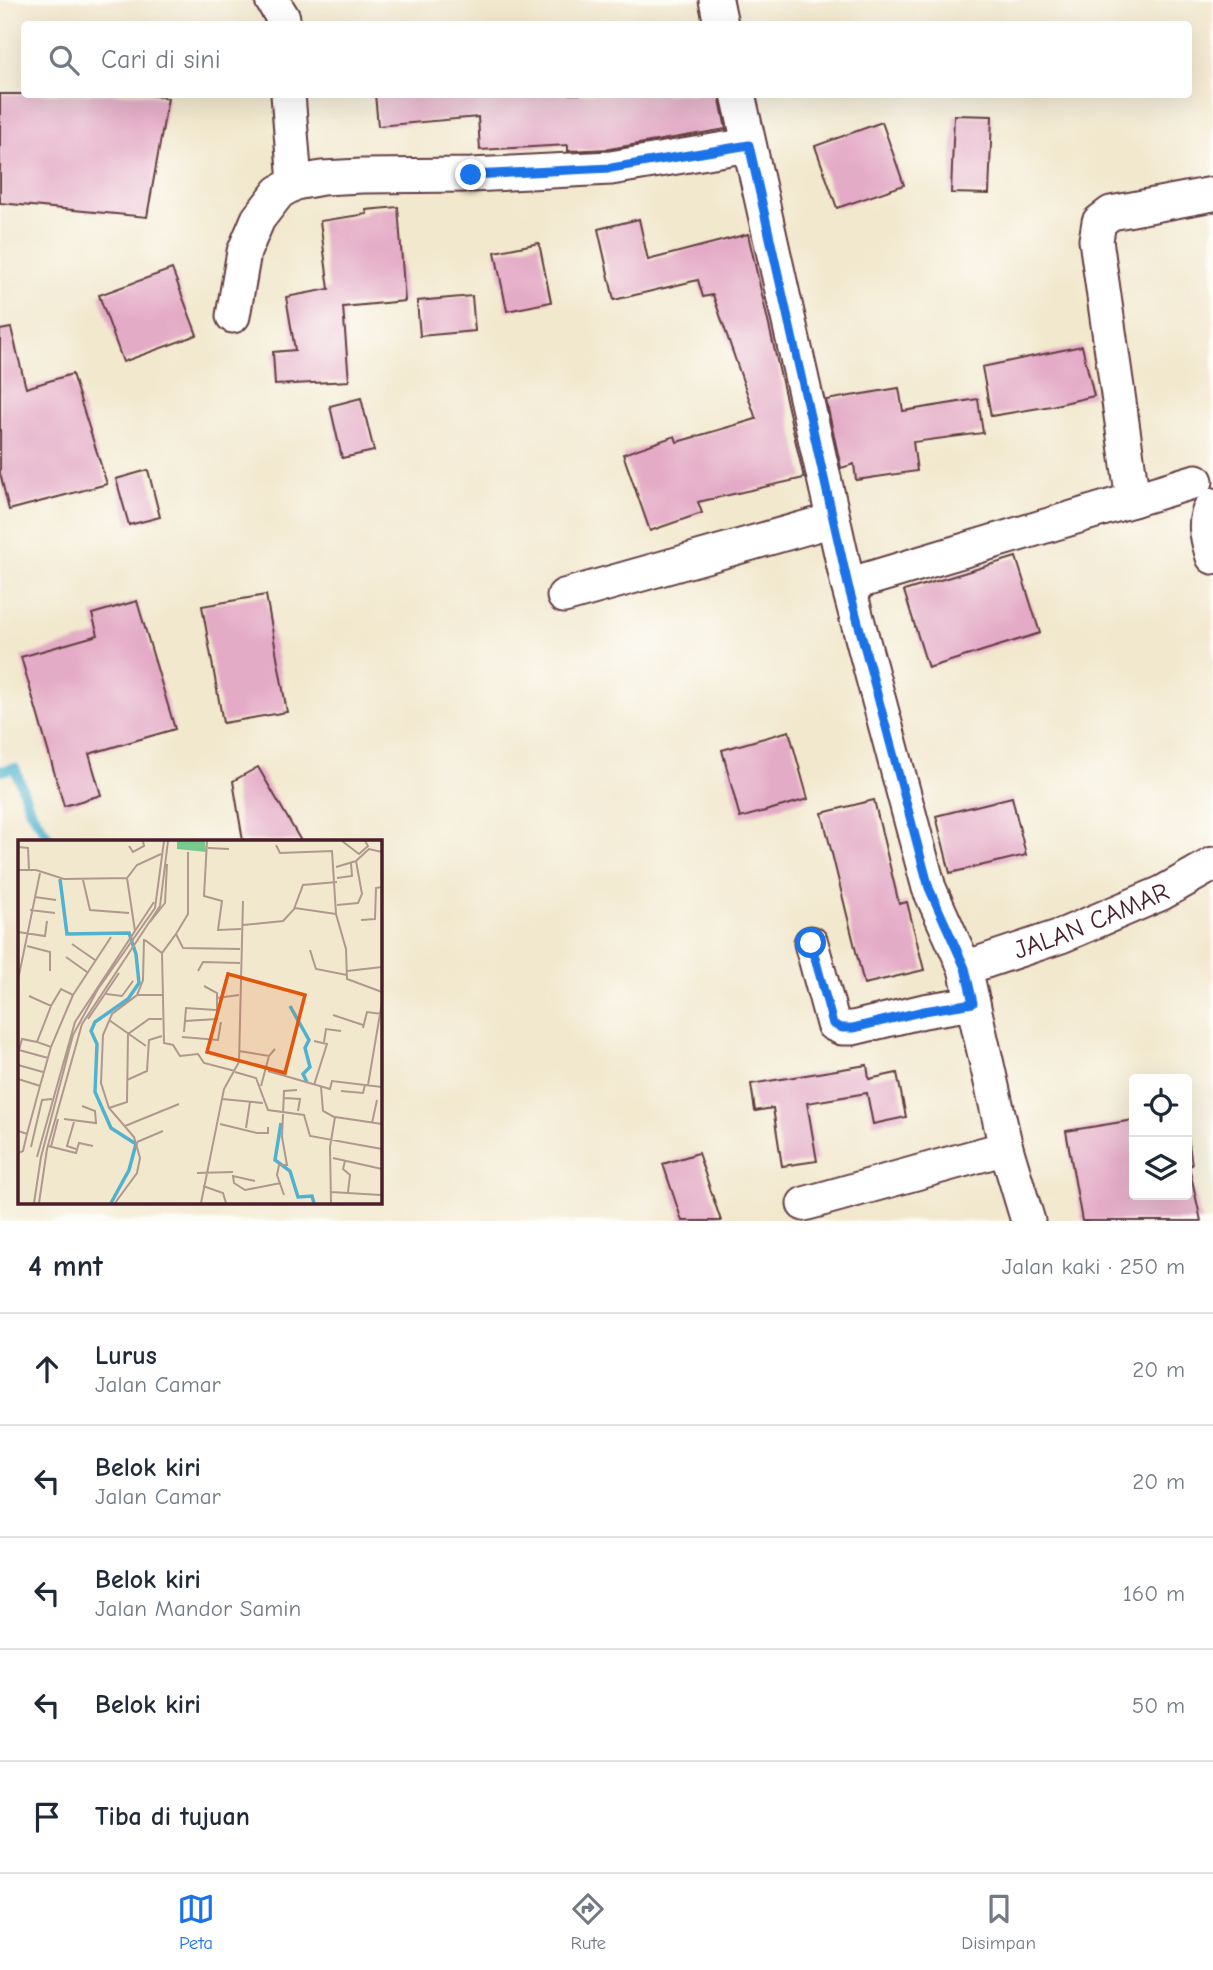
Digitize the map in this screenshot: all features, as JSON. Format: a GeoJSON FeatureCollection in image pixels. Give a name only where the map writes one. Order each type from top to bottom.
{"type":"FeatureCollection","features":[{"type":"Feature","properties":{"kind":"street"},"geometry":{"type":"LineString","coordinates":[[272,0],[284,21]]}},
{"type":"Feature","properties":{"kind":"street"},"geometry":{"type":"LineString","coordinates":[[716,0],[720,21]]}},
{"type":"Feature","properties":{"kind":"street"},"geometry":{"type":"LineString","coordinates":[[288,98],[295,184]]}},
{"type":"Feature","properties":{"kind":"street"},"geometry":{"type":"LineString","coordinates":[[739,98],[848,585],[929,888],[965,968],[1006,1148],[1028,1221]]}},
{"type":"Feature","properties":{"kind":"street"},"geometry":{"type":"LineString","coordinates":[[233,316],[244,252],[258,219],[279,192],[295,184],[322,178],[471,175],[611,168],[749,145]]}},
{"type":"Feature","properties":{"kind":"street"},"geometry":{"type":"LineString","coordinates":[[1133,500],[1096,240],[1099,222],[1111,213],[1213,194]]}},
{"type":"Feature","properties":{"kind":"street"},"geometry":{"type":"LineString","coordinates":[[848,585],[1133,500],[1205,493],[1207,536],[1213,557]]}},
{"type":"Feature","properties":{"kind":"street"},"geometry":{"type":"LineString","coordinates":[[565,596],[833,520]]}},
{"type":"Feature","properties":{"kind":"street","name":"JALAN CAMAR"},"geometry":{"type":"LineString","coordinates":[[965,968],[1061,936],[1162,893],[1213,864]]}},
{"type":"Feature","properties":{"kind":"street"},"geometry":{"type":"LineString","coordinates":[[811,943],[833,1024],[842,1028],[973,1003]]}},
{"type":"Feature","properties":{"kind":"street"},"geometry":{"type":"LineString","coordinates":[[804,1203],[1006,1148]]}},
{"type":"Feature","properties":{"kind":"building"},"geometry":{"type":"Polygon","coordinates":[[[0,94],[21,94],[21,98],[168,98],[147,217],[0,203],[0,94]]]}},
{"type":"Feature","properties":{"kind":"building"},"geometry":{"type":"Polygon","coordinates":[[[375,98],[720,98],[726,129],[609,149],[568,151],[568,145],[480,150],[478,117],[378,126],[375,98]]]}},
{"type":"Feature","properties":{"kind":"building"},"geometry":{"type":"Polygon","coordinates":[[[954,115],[992,116],[989,194],[951,193],[954,115]]]}},
{"type":"Feature","properties":{"kind":"building"},"geometry":{"type":"Polygon","coordinates":[[[882,122],[904,185],[837,208],[815,146],[882,122]]]}},
{"type":"Feature","properties":{"kind":"building"},"geometry":{"type":"Polygon","coordinates":[[[398,207],[405,301],[343,307],[349,381],[275,385],[273,352],[295,350],[286,297],[329,289],[320,221],[367,214],[366,210],[398,207]]]}},
{"type":"Feature","properties":{"kind":"building"},"geometry":{"type":"Polygon","coordinates":[[[639,219],[648,260],[748,234],[804,478],[698,502],[702,513],[650,531],[623,454],[675,436],[677,442],[756,419],[713,295],[703,297],[698,280],[614,300],[598,229],[639,219]]]}},
{"type":"Feature","properties":{"kind":"building"},"geometry":{"type":"Polygon","coordinates":[[[539,243],[551,302],[507,311],[495,252],[539,243]]]}},
{"type":"Feature","properties":{"kind":"building"},"geometry":{"type":"Polygon","coordinates":[[[172,269],[197,335],[123,362],[99,295],[172,269]]]}},
{"type":"Feature","properties":{"kind":"building"},"geometry":{"type":"Polygon","coordinates":[[[472,296],[475,331],[420,336],[417,301],[472,296]]]}},
{"type":"Feature","properties":{"kind":"building"},"geometry":{"type":"Polygon","coordinates":[[[11,328],[26,388],[72,374],[107,484],[9,510],[0,473],[0,330],[11,328]]]}},
{"type":"Feature","properties":{"kind":"building"},"geometry":{"type":"Polygon","coordinates":[[[1082,346],[1094,396],[991,416],[982,367],[1082,346]]]}},
{"type":"Feature","properties":{"kind":"building"},"geometry":{"type":"Polygon","coordinates":[[[899,388],[903,411],[978,399],[983,433],[913,442],[917,471],[856,480],[854,464],[841,468],[826,400],[899,388]]]}},
{"type":"Feature","properties":{"kind":"building"},"geometry":{"type":"Polygon","coordinates":[[[361,398],[374,451],[342,458],[330,406],[361,398]]]}},
{"type":"Feature","properties":{"kind":"building"},"geometry":{"type":"Polygon","coordinates":[[[148,470],[160,517],[129,525],[116,479],[148,470]]]}},
{"type":"Feature","properties":{"kind":"building"},"geometry":{"type":"Polygon","coordinates":[[[1016,557],[1040,633],[928,668],[904,591],[1016,557]]]}},
{"type":"Feature","properties":{"kind":"building"},"geometry":{"type":"Polygon","coordinates":[[[266,595],[287,712],[223,723],[202,606],[266,595]]]}},
{"type":"Feature","properties":{"kind":"building"},"geometry":{"type":"Polygon","coordinates":[[[137,601],[175,729],[89,754],[101,795],[64,806],[21,657],[98,635],[92,614],[137,601]]]}},
{"type":"Feature","properties":{"kind":"building"},"geometry":{"type":"Polygon","coordinates":[[[789,731],[808,799],[740,818],[722,750],[789,731]]]}},
{"type":"Feature","properties":{"kind":"building"},"geometry":{"type":"Polygon","coordinates":[[[258,767],[300,840],[243,840],[233,781],[258,767]]]}},
{"type":"Feature","properties":{"kind":"building"},"geometry":{"type":"Polygon","coordinates":[[[1012,797],[1026,855],[950,873],[936,816],[1012,797]]]}},
{"type":"Feature","properties":{"kind":"building"},"geometry":{"type":"Polygon","coordinates":[[[874,800],[899,904],[907,902],[924,970],[864,984],[822,813],[874,800]]]}},
{"type":"Feature","properties":{"kind":"building"},"geometry":{"type":"Polygon","coordinates":[[[867,1065],[869,1079],[897,1073],[906,1117],[873,1124],[867,1093],[807,1103],[817,1161],[782,1166],[773,1108],[755,1111],[751,1084],[867,1065]]]}},
{"type":"Feature","properties":{"kind":"building"},"geometry":{"type":"Polygon","coordinates":[[[1129,1121],[1129,1200],[1192,1200],[1192,1180],[1201,1221],[1082,1221],[1066,1131],[1129,1121]]]}},
{"type":"Feature","properties":{"kind":"building"},"geometry":{"type":"Polygon","coordinates":[[[698,1153],[721,1221],[682,1221],[663,1164],[698,1153]]]}},
{"type":"Feature","properties":{"kind":"waterway"},"geometry":{"type":"LineString","coordinates":[[0,771],[15,768],[30,810],[50,840]]}},
{"type":"Feature","properties":{"kind":"route"},"geometry":{"type":"LineString","coordinates":[[471,175],[611,168],[749,145],[848,585],[929,888],[965,968],[973,1003],[842,1028],[833,1024],[811,943]]}}]}
